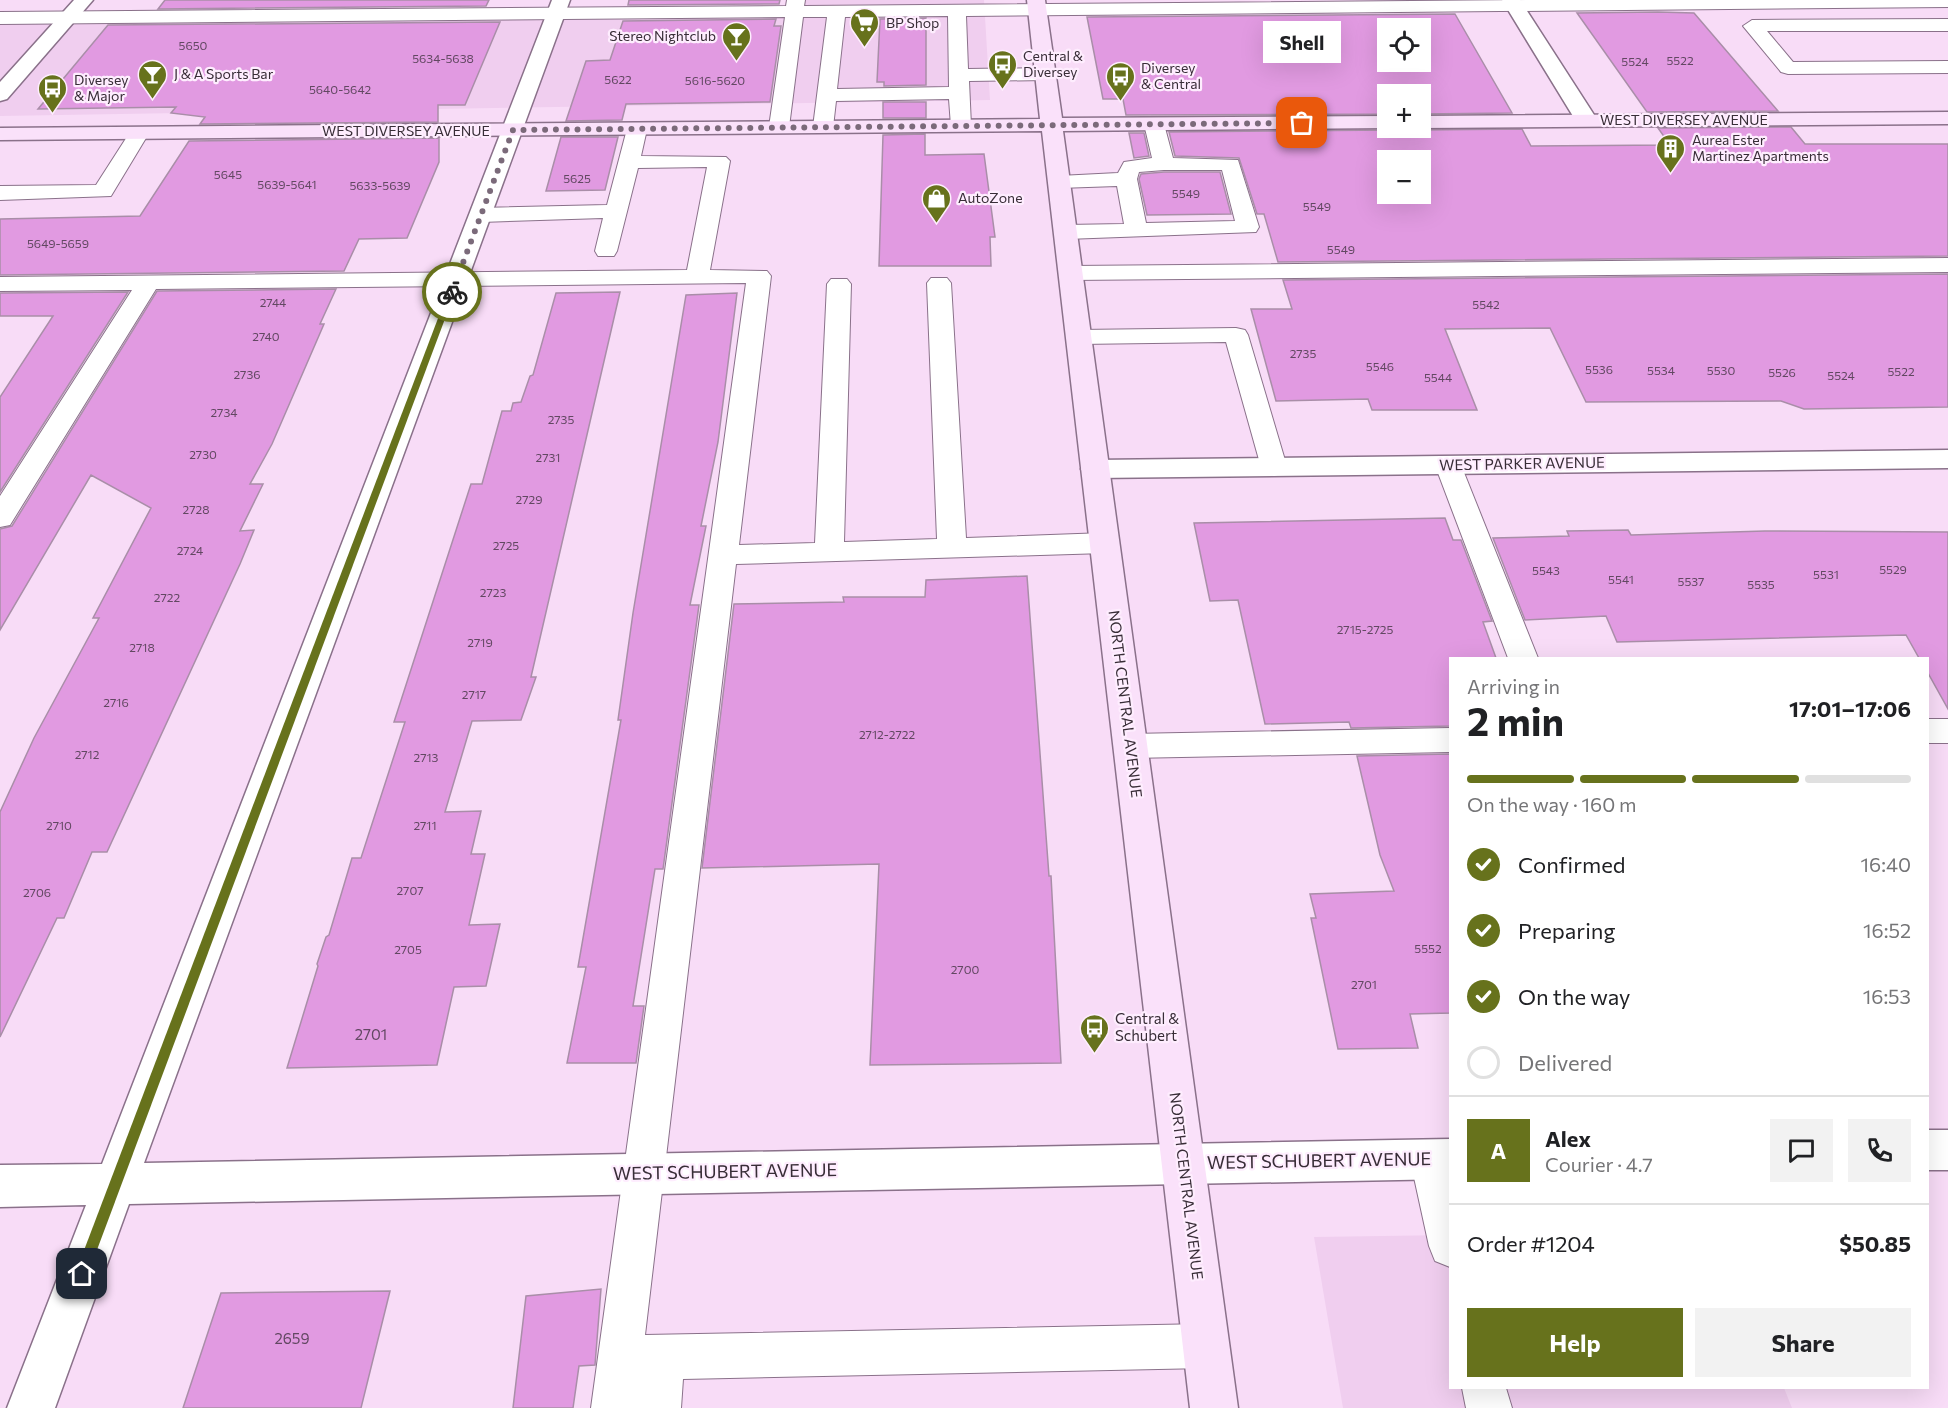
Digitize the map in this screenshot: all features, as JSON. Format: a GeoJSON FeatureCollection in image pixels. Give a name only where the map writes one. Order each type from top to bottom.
{"type":"FeatureCollection","features":[{"type":"Feature","properties":{"kind":"main road","name":"NORTH CENTRAL AVENUE"},"geometry":{"type":"LineString","coordinates":[[1037,4],[1214,1408]]}},
{"type":"Feature","properties":{"kind":"main road","name":"WEST DIVERSEY AVENUE"},"geometry":{"type":"LineString","coordinates":[[1431,122],[1948,118]]}},
{"type":"Feature","properties":{"kind":"main road","name":"WEST DIVERSEY AVENUE"},"geometry":{"type":"LineString","coordinates":[[0,134],[1377,122]]}},
{"type":"Feature","properties":{"kind":"street"},"geometry":{"type":"LineString","coordinates":[[0,95],[84,0]]}},
{"type":"Feature","properties":{"kind":"street"},"geometry":{"type":"LineString","coordinates":[[1513,3],[1587,120]]}},
{"type":"Feature","properties":{"kind":"street"},"geometry":{"type":"LineString","coordinates":[[31,1408],[559,7]]}},
{"type":"Feature","properties":{"kind":"street","name":"WEST PARKER AVENUE"},"geometry":{"type":"LineString","coordinates":[[1095,469],[1948,459]]}},
{"type":"Feature","properties":{"kind":"street"},"geometry":{"type":"LineString","coordinates":[[1929,1150],[1948,1150]]}},
{"type":"Feature","properties":{"kind":"street","name":"WEST SCHUBERT AVENUE"},"geometry":{"type":"LineString","coordinates":[[0,1186],[1440,1159]]}},
{"type":"Feature","properties":{"kind":"lane"},"geometry":{"type":"LineString","coordinates":[[0,18],[314,8],[795,6],[837,11],[957,10],[1037,4],[1948,2]]}},
{"type":"Feature","properties":{"kind":"lane"},"geometry":{"type":"LineString","coordinates":[[779,127],[795,6]]}},
{"type":"Feature","properties":{"kind":"lane"},"geometry":{"type":"LineString","coordinates":[[957,10],[961,126]]}},
{"type":"Feature","properties":{"kind":"lane"},"geometry":{"type":"LineString","coordinates":[[823,127],[837,11]]}},
{"type":"Feature","properties":{"kind":"lane"},"geometry":{"type":"LineString","coordinates":[[1948,25],[1752,26],[1788,68],[1948,67]]}},
{"type":"Feature","properties":{"kind":"lane"},"geometry":{"type":"LineString","coordinates":[[827,95],[1046,74]]}},
{"type":"Feature","properties":{"kind":"lane"},"geometry":{"type":"LineString","coordinates":[[1154,124],[1176,167]]}},
{"type":"Feature","properties":{"kind":"lane"},"geometry":{"type":"LineString","coordinates":[[606,251],[637,129]]}},
{"type":"Feature","properties":{"kind":"lane"},"geometry":{"type":"LineString","coordinates":[[0,193],[103,190],[139,133]]}},
{"type":"Feature","properties":{"kind":"lane"},"geometry":{"type":"LineString","coordinates":[[629,162],[719,161],[697,276]]}},
{"type":"Feature","properties":{"kind":"lane"},"geometry":{"type":"LineString","coordinates":[[1066,232],[1136,229],[1192,221],[1248,227],[1232,164],[1176,167],[1131,166],[1126,179],[1136,229]]}},
{"type":"Feature","properties":{"kind":"lane"},"geometry":{"type":"LineString","coordinates":[[1059,182],[1126,179]]}},
{"type":"Feature","properties":{"kind":"lane"},"geometry":{"type":"LineString","coordinates":[[481,215],[616,211]]}},
{"type":"Feature","properties":{"kind":"lane"},"geometry":{"type":"LineString","coordinates":[[1071,273],[1948,265]]}},
{"type":"Feature","properties":{"kind":"lane"},"geometry":{"type":"LineString","coordinates":[[0,284],[759,276],[614,1408]]}},
{"type":"Feature","properties":{"kind":"lane"},"geometry":{"type":"LineString","coordinates":[[0,518],[149,282]]}},
{"type":"Feature","properties":{"kind":"lane"},"geometry":{"type":"LineString","coordinates":[[939,283],[952,548]]}},
{"type":"Feature","properties":{"kind":"lane"},"geometry":{"type":"LineString","coordinates":[[829,552],[839,284]]}},
{"type":"Feature","properties":{"kind":"lane"},"geometry":{"type":"LineString","coordinates":[[1079,337],[1236,335],[1274,466]]}},
{"type":"Feature","properties":{"kind":"lane"},"geometry":{"type":"LineString","coordinates":[[1448,465],[1522,657]]}},
{"type":"Feature","properties":{"kind":"lane"},"geometry":{"type":"LineString","coordinates":[[723,555],[1105,543]]}},
{"type":"Feature","properties":{"kind":"lane"},"geometry":{"type":"LineString","coordinates":[[1929,731],[1948,731]]}},
{"type":"Feature","properties":{"kind":"lane"},"geometry":{"type":"LineString","coordinates":[[1131,746],[1449,740]]}},
{"type":"Feature","properties":{"kind":"lane"},"geometry":{"type":"LineString","coordinates":[[1440,1159],[1449,1237]]}},
{"type":"Feature","properties":{"kind":"lane"},"geometry":{"type":"LineString","coordinates":[[620,1358],[1206,1346]]}},
{"type":"Feature","properties":{"kind":"lane"},"geometry":{"type":"LineString","coordinates":[[658,1408],[662,1357]]}},
{"type":"Feature","properties":{"kind":"lane"},"geometry":{"type":"LineString","coordinates":[[1484,1389],[1489,1408]]}},
{"type":"Feature","properties":{"kind":"shaded area"},"geometry":{"type":"Polygon","coordinates":[[[800,0],[984,0],[990,100],[0,116],[0,19],[798,12],[800,0]]]}},
{"type":"Feature","properties":{"kind":"shaded area"},"geometry":{"type":"Polygon","coordinates":[[[1449,1235],[1449,1389],[1784,1389],[1792,1408],[1343,1408],[1314,1237],[1449,1235]]]}},
{"type":"Feature","properties":{"kind":"building"},"geometry":{"type":"Polygon","coordinates":[[[165,0],[489,0],[486,6],[158,9],[165,0]]]}},
{"type":"Feature","properties":{"kind":"building"},"geometry":{"type":"Polygon","coordinates":[[[629,0],[780,0],[779,4],[628,5],[629,0]]]}},
{"type":"Feature","properties":{"kind":"building"},"geometry":{"type":"Polygon","coordinates":[[[1577,13],[1694,13],[1778,111],[1647,112],[1577,13]]]}},
{"type":"Feature","properties":{"kind":"building"},"geometry":{"type":"Polygon","coordinates":[[[1455,14],[1512,113],[1431,114],[1431,84],[1377,84],[1377,114],[1126,115],[1123,99],[1103,99],[1087,17],[1455,14]]]}},
{"type":"Feature","properties":{"kind":"building"},"geometry":{"type":"Polygon","coordinates":[[[926,18],[926,85],[884,86],[884,82],[877,82],[880,19],[926,18]]]}},
{"type":"Feature","properties":{"kind":"building"},"geometry":{"type":"Polygon","coordinates":[[[776,19],[774,26],[781,26],[770,102],[626,104],[622,120],[566,121],[586,61],[610,60],[623,21],[776,19]]]}},
{"type":"Feature","properties":{"kind":"building"},"geometry":{"type":"Polygon","coordinates":[[[500,22],[465,105],[438,105],[438,122],[200,124],[205,117],[171,113],[176,107],[38,109],[108,25],[500,22]]]}},
{"type":"Feature","properties":{"kind":"building"},"geometry":{"type":"Polygon","coordinates":[[[883,102],[926,102],[926,118],[883,118],[883,102]]]}},
{"type":"Feature","properties":{"kind":"building"},"geometry":{"type":"Polygon","coordinates":[[[1791,127],[1805,144],[1948,144],[1948,256],[1278,262],[1264,214],[1257,214],[1239,158],[1175,156],[1169,132],[1377,130],[1377,138],[1431,138],[1431,130],[1522,129],[1531,146],[1670,145],[1658,128],[1791,127]]]}},
{"type":"Feature","properties":{"kind":"building"},"geometry":{"type":"Polygon","coordinates":[[[1129,133],[1144,133],[1149,156],[1134,158],[1129,133]]]}},
{"type":"Feature","properties":{"kind":"building","name":"AutoZone"},"geometry":{"type":"Polygon","coordinates":[[[925,134],[925,155],[984,154],[995,237],[990,237],[991,266],[879,266],[883,135],[925,134]]]}},
{"type":"Feature","properties":{"kind":"building"},"geometry":{"type":"Polygon","coordinates":[[[561,137],[618,137],[605,190],[546,191],[561,137]]]}},
{"type":"Feature","properties":{"kind":"building"},"geometry":{"type":"Polygon","coordinates":[[[439,138],[439,162],[407,238],[359,239],[344,271],[0,275],[0,219],[140,216],[189,141],[439,138]]]}},
{"type":"Feature","properties":{"kind":"building"},"geometry":{"type":"Polygon","coordinates":[[[1220,172],[1231,214],[1147,215],[1139,179],[1141,174],[1220,172]]]}},
{"type":"Feature","properties":{"kind":"building"},"geometry":{"type":"Polygon","coordinates":[[[1948,274],[1948,407],[1804,409],[1781,401],[1586,402],[1550,328],[1445,329],[1477,410],[1372,410],[1368,399],[1276,401],[1251,309],[1292,309],[1283,280],[1948,274]]]}},
{"type":"Feature","properties":{"kind":"building"},"geometry":{"type":"Polygon","coordinates":[[[336,289],[320,324],[324,324],[272,444],[250,484],[263,484],[240,531],[254,530],[240,564],[107,852],[92,852],[64,918],[57,918],[0,1037],[0,812],[34,738],[99,618],[93,618],[151,508],[91,475],[0,630],[0,529],[12,526],[157,291],[336,289]]]}},
{"type":"Feature","properties":{"kind":"building"},"geometry":{"type":"Polygon","coordinates":[[[128,292],[0,492],[0,397],[53,316],[0,316],[0,293],[128,292]]]}},
{"type":"Feature","properties":{"kind":"building"},"geometry":{"type":"Polygon","coordinates":[[[620,292],[531,677],[536,677],[521,720],[472,721],[445,812],[481,811],[471,854],[485,854],[469,925],[500,924],[486,986],[454,987],[437,1065],[287,1068],[317,964],[326,937],[329,935],[352,858],[361,858],[405,722],[394,722],[471,484],[482,484],[502,411],[511,411],[513,403],[521,402],[530,376],[533,375],[556,293],[620,292]]]}},
{"type":"Feature","properties":{"kind":"building"},"geometry":{"type":"Polygon","coordinates":[[[737,293],[718,442],[701,526],[706,526],[690,605],[699,605],[663,869],[655,869],[633,1006],[644,1006],[636,1063],[567,1063],[586,967],[578,967],[621,720],[618,720],[633,613],[686,295],[737,293]]]}},
{"type":"Feature","properties":{"kind":"building"},"geometry":{"type":"Polygon","coordinates":[[[1445,518],[1453,540],[1461,540],[1492,621],[1483,622],[1496,657],[1449,657],[1449,726],[1351,728],[1349,722],[1265,724],[1238,600],[1210,601],[1194,523],[1445,518]]]}},
{"type":"Feature","properties":{"kind":"building"},"geometry":{"type":"Polygon","coordinates":[[[1628,530],[1631,535],[1765,531],[1948,532],[1948,709],[1929,675],[1929,657],[1918,657],[1906,635],[1617,642],[1606,616],[1525,620],[1493,538],[1569,536],[1567,531],[1628,530]]]}},
{"type":"Feature","properties":{"kind":"building"},"geometry":{"type":"Polygon","coordinates":[[[1027,576],[1049,876],[1051,876],[1061,1063],[870,1065],[879,864],[702,868],[734,604],[844,602],[843,597],[925,597],[926,580],[1027,576]]]}},
{"type":"Feature","properties":{"kind":"building"},"geometry":{"type":"Polygon","coordinates":[[[1449,754],[1449,1013],[1410,1014],[1418,1048],[1338,1049],[1311,918],[1316,918],[1310,894],[1394,891],[1380,855],[1357,756],[1449,754]]]}},
{"type":"Feature","properties":{"kind":"building"},"geometry":{"type":"Polygon","coordinates":[[[601,1289],[595,1365],[579,1366],[573,1408],[513,1408],[526,1296],[601,1289]]]}},
{"type":"Feature","properties":{"kind":"building"},"geometry":{"type":"Polygon","coordinates":[[[390,1291],[361,1408],[183,1408],[221,1293],[390,1291]]]}},
{"type":"Feature","properties":{"kind":"way so far"},"geometry":{"type":"LineString","coordinates":[[452,292],[513,130],[1302,123]]}},
{"type":"Feature","properties":{"kind":"place","name":"BP Shop"},"geometry":{"type":"Point","coordinates":[865,48]}},
{"type":"Feature","properties":{"kind":"place","name":"Stereo Nightclub"},"geometry":{"type":"Point","coordinates":[737,62]}},
{"type":"Feature","properties":{"kind":"place","name":"Central & Diversey"},"geometry":{"type":"Point","coordinates":[1002,90]}},
{"type":"Feature","properties":{"kind":"place","name":"J & A Sports Bar"},"geometry":{"type":"Point","coordinates":[153,100]}},
{"type":"Feature","properties":{"kind":"place","name":"Diversey & Central"},"geometry":{"type":"Point","coordinates":[1120,102]}},
{"type":"Feature","properties":{"kind":"place","name":"Diversey & Major"},"geometry":{"type":"Point","coordinates":[53,114]}},
{"type":"Feature","properties":{"kind":"place","name":"Shell"},"geometry":{"type":"Point","coordinates":[1302,123]}},
{"type":"Feature","properties":{"kind":"place","name":"Aurea Ester Martinez Apartments"},"geometry":{"type":"Point","coordinates":[1671,174]}},
{"type":"Feature","properties":{"kind":"place","name":"AutoZone"},"geometry":{"type":"Point","coordinates":[937,224]}},
{"type":"Feature","properties":{"kind":"place","name":"Central & Schubert"},"geometry":{"type":"Point","coordinates":[1094,1054]}},
{"type":"Feature","properties":{"kind":"route"},"geometry":{"type":"LineString","coordinates":[[82,1274],[452,292]]}}]}
